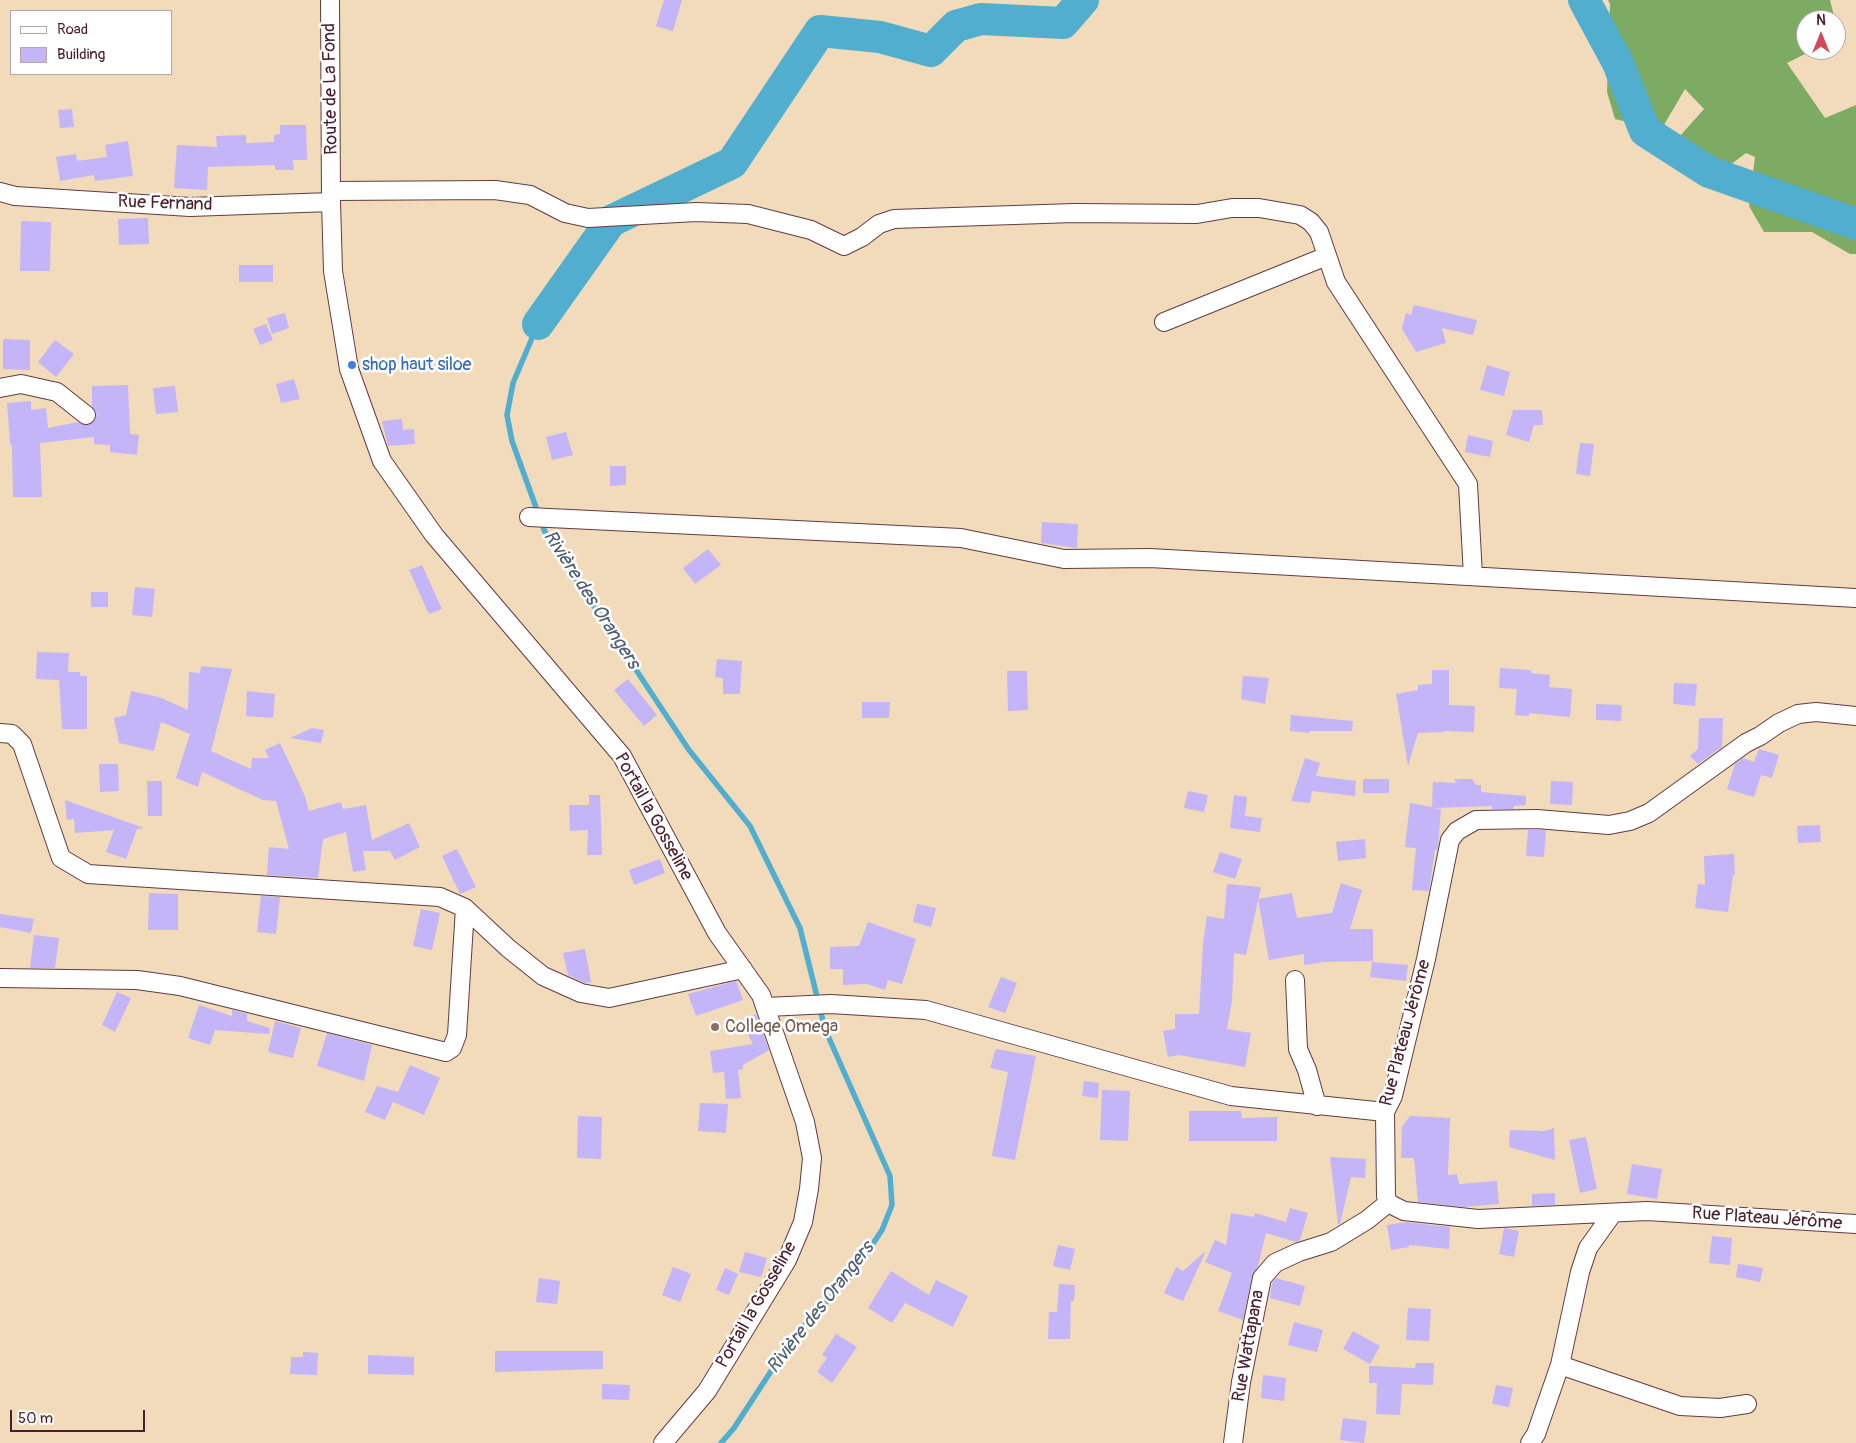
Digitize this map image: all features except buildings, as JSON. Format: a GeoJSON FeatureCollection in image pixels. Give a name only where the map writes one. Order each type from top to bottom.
{"type":"FeatureCollection","features":[{"type":"Feature","properties":{"kind":"street","name":"Route de La Fond"},"geometry":{"type":"LineString","coordinates":[[330,0],[331,191]]}},
{"type":"Feature","properties":{"kind":"street","name":"Rue Fernand"},"geometry":{"type":"LineString","coordinates":[[0,192],[15,196],[190,207],[331,191],[495,190],[530,195],[565,213],[588,218],[696,212],[748,214],[811,230],[844,246],[862,238],[879,224],[894,219],[1074,213],[1197,214],[1232,208],[1259,208],[1284,211],[1311,222],[1319,232],[1327,256]]}},
{"type":"Feature","properties":{"kind":"street","name":"Portail la Gosseline"},"geometry":{"type":"LineString","coordinates":[[331,191],[333,271],[349,369],[382,461],[434,535],[622,756],[717,933],[761,995],[805,1122],[812,1158],[809,1189],[802,1222],[787,1260],[707,1391],[663,1443]]}},
{"type":"Feature","properties":{"kind":"street"},"geometry":{"type":"LineString","coordinates":[[1164,322],[1327,256],[1336,282],[1468,484],[1473,576]]}},
{"type":"Feature","properties":{"kind":"street"},"geometry":{"type":"LineString","coordinates":[[0,388],[21,384],[57,392],[86,415]]}},
{"type":"Feature","properties":{"kind":"street"},"geometry":{"type":"LineString","coordinates":[[529,517],[961,538],[1064,559],[1150,558],[1856,598]]}},
{"type":"Feature","properties":{"kind":"street","name":"Rue Plateau Jérôme"},"geometry":{"type":"LineString","coordinates":[[1856,716],[1816,712],[1798,714],[1746,743],[1649,813],[1630,821],[1609,825],[1537,819],[1476,820],[1457,832],[1450,840],[1426,959],[1393,1096],[1385,1112],[1386,1196],[1388,1203],[1404,1211],[1478,1219],[1647,1211],[1856,1224]]}},
{"type":"Feature","properties":{"kind":"street"},"geometry":{"type":"LineString","coordinates":[[0,733],[12,734],[22,744],[62,858],[72,867],[88,874],[440,897],[465,908],[508,948],[543,976],[581,994],[609,998],[743,969]]}},
{"type":"Feature","properties":{"kind":"street"},"geometry":{"type":"LineString","coordinates":[[0,978],[137,980],[180,986],[446,1052],[452,1048],[458,1034],[465,908]]}},
{"type":"Feature","properties":{"kind":"street"},"geometry":{"type":"LineString","coordinates":[[1295,980],[1298,1048],[1308,1070],[1317,1106]]}},
{"type":"Feature","properties":{"kind":"street"},"geometry":{"type":"LineString","coordinates":[[766,1007],[831,1004],[926,1010],[1231,1096],[1385,1112]]}},
{"type":"Feature","properties":{"kind":"street","name":"Rue Wattapana"},"geometry":{"type":"LineString","coordinates":[[1233,1443],[1242,1382],[1262,1278],[1275,1263],[1299,1252],[1331,1242],[1367,1220],[1388,1203]]}},
{"type":"Feature","properties":{"kind":"street"},"geometry":{"type":"LineString","coordinates":[[1530,1443],[1536,1434],[1560,1365],[1580,1272],[1588,1248],[1613,1213]]}},
{"type":"Feature","properties":{"kind":"street"},"geometry":{"type":"LineString","coordinates":[[1560,1365],[1680,1406],[1720,1408],[1747,1404]]}},
{"type":"Feature","properties":{"kind":"green space"},"geometry":{"type":"Polygon","coordinates":[[[1608,0],[1830,0],[1832,10],[1796,10],[1796,58],[1787,63],[1825,118],[1856,105],[1856,254],[1850,254],[1812,232],[1764,232],[1749,206],[1755,157],[1746,153],[1726,168],[1697,159],[1680,136],[1704,109],[1685,89],[1661,130],[1615,119],[1607,92],[1610,4],[1608,0]]]}},
{"type":"Feature","properties":{"kind":"waterway","name":"Rivière des Orangers"},"geometry":{"type":"LineString","coordinates":[[538,324],[611,221],[732,163],[820,31],[880,37],[931,51],[956,26],[981,19],[1063,23],[1083,0]]}},
{"type":"Feature","properties":{"kind":"waterway","name":"Rivière des Orangers"},"geometry":{"type":"LineString","coordinates":[[1584,0],[1618,63],[1645,131],[1709,172],[1856,224]]}},
{"type":"Feature","properties":{"kind":"waterway","name":"Rivière des Orangers"},"geometry":{"type":"LineString","coordinates":[[538,324],[513,383],[507,415],[512,441],[545,532],[689,750],[750,826],[800,928],[825,1029],[890,1176],[892,1205],[882,1230],[854,1272],[792,1339],[734,1428],[721,1443]]}},
{"type":"Feature","properties":{"kind":"place","name":"shop haut siloe"},"geometry":{"type":"Point","coordinates":[352,365]}},
{"type":"Feature","properties":{"kind":"place","name":"Colleqe Omega"},"geometry":{"type":"Point","coordinates":[715,1027]}}]}
